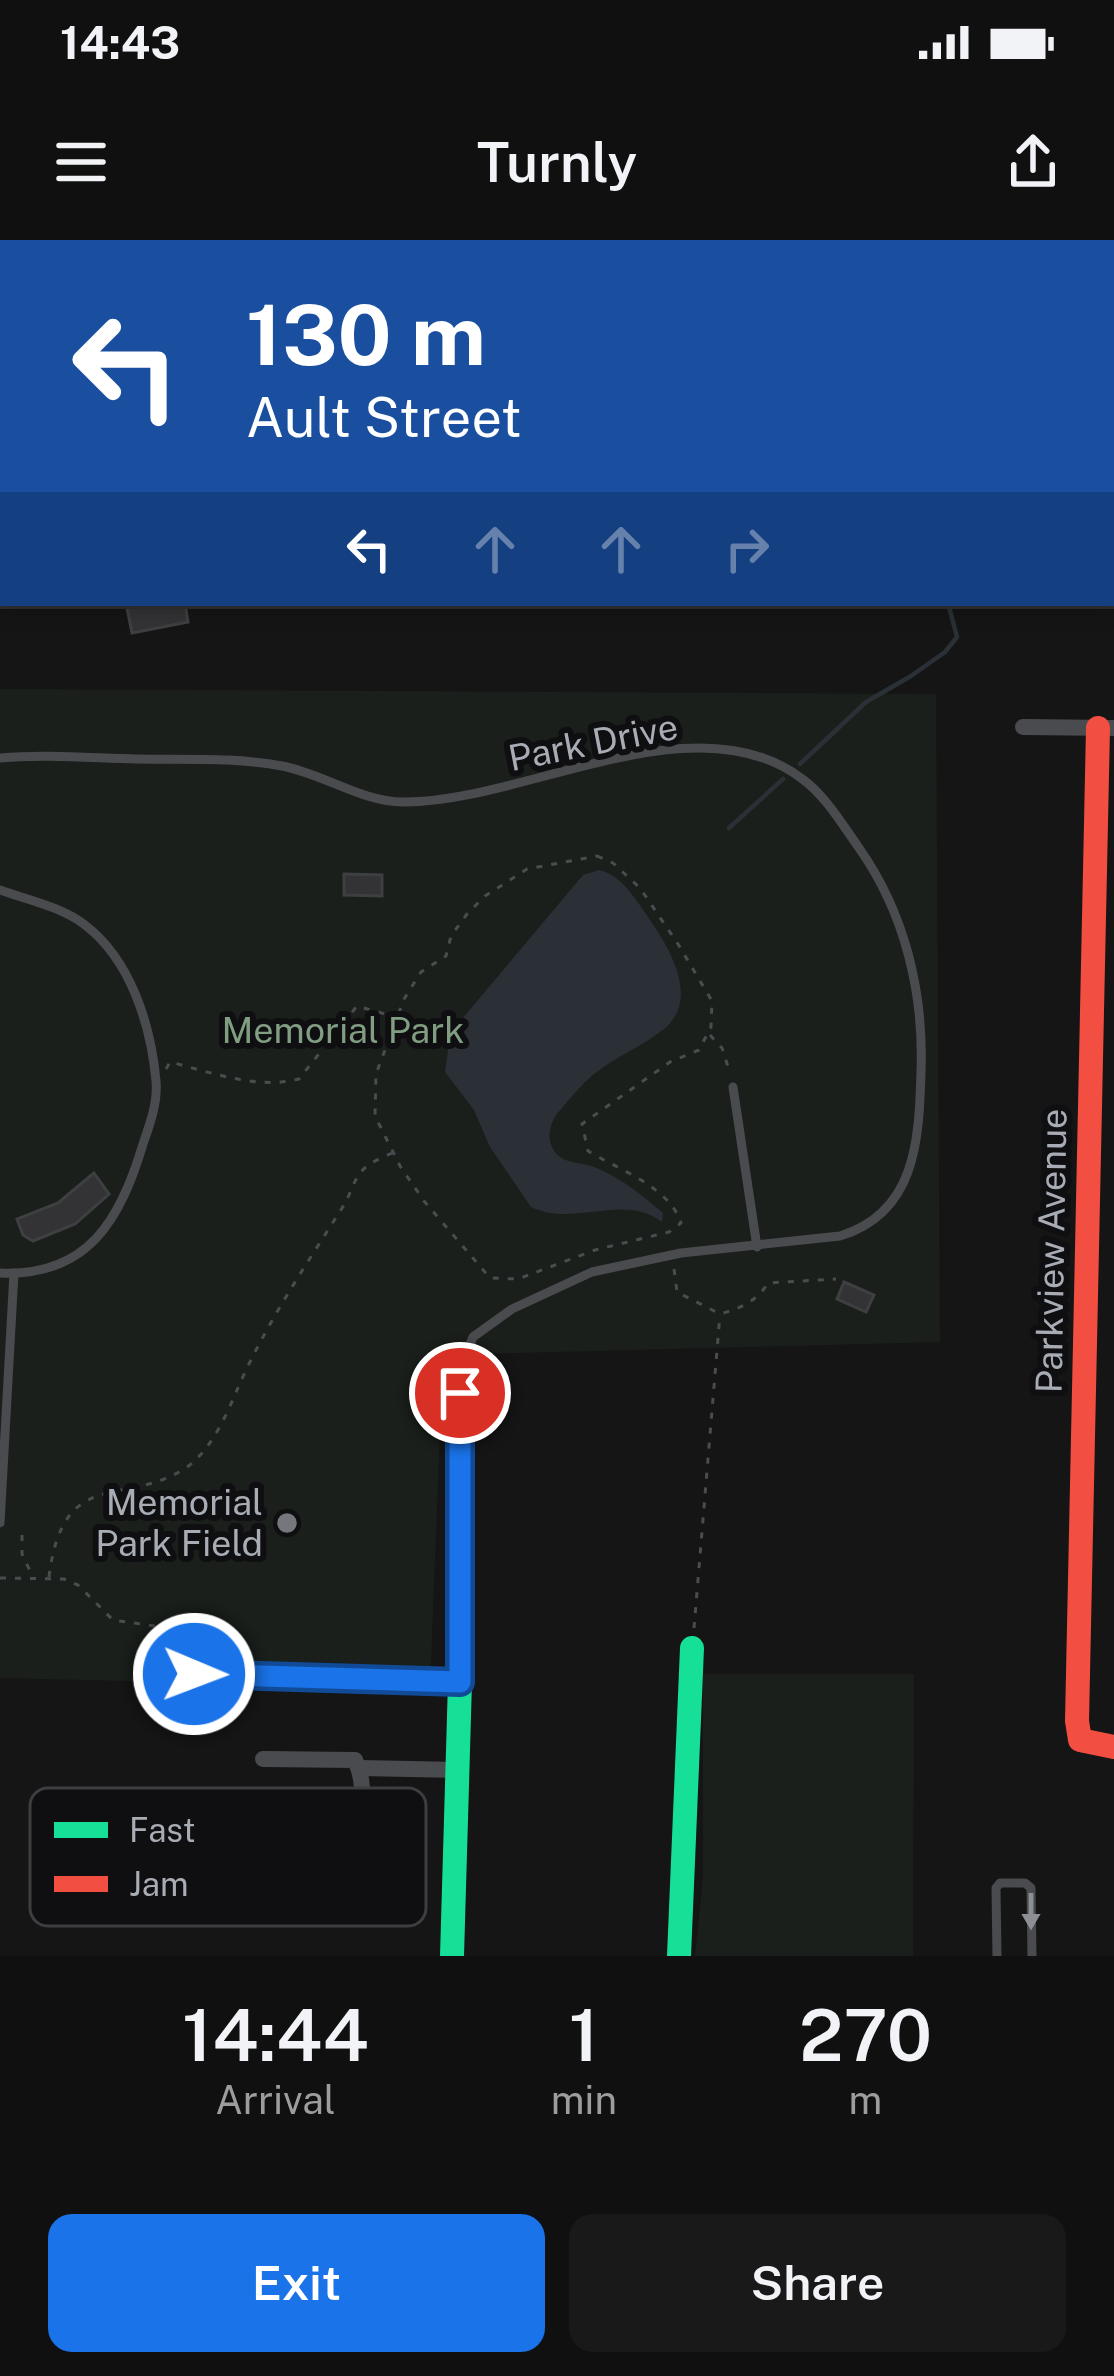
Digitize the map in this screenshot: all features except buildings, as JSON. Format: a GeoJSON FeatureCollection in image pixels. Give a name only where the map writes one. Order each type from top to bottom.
{"type":"FeatureCollection","features":[{"type":"Feature","properties":{"kind":"street"},"geometry":{"type":"LineString","coordinates":[[1024,727],[1106,728]]}},
{"type":"Feature","properties":{"kind":"street","name":"Parkview Avenue"},"geometry":{"type":"LineString","coordinates":[[1106,728],[1076,1721],[1080,1740],[1114,1747]]}},
{"type":"Feature","properties":{"kind":"street"},"geometry":{"type":"LineString","coordinates":[[452,1956],[460,1682],[460,1393]]}},
{"type":"Feature","properties":{"kind":"street"},"geometry":{"type":"LineString","coordinates":[[679,1956],[692,1648]]}},
{"type":"Feature","properties":{"kind":"street"},"geometry":{"type":"LineString","coordinates":[[262,1759],[355,1760],[360,1768],[360,1788]]}},
{"type":"Feature","properties":{"kind":"street"},"geometry":{"type":"LineString","coordinates":[[360,1768],[458,1770]]}},
{"type":"Feature","properties":{"kind":"lane","name":"Park Drive"},"geometry":{"type":"LineString","coordinates":[[0,758],[260,762],[402,802],[514,785],[683,748],[738,752],[786,768],[805,781],[840,820],[896,917],[919,1003],[918,1126],[908,1172],[897,1196],[881,1216],[861,1230],[840,1236],[672,1255],[592,1272],[512,1309],[473,1337],[463,1362],[460,1393]]}},
{"type":"Feature","properties":{"kind":"lane"},"geometry":{"type":"LineString","coordinates":[[0,890],[73,917],[106,946],[127,975],[143,1016],[157,1083],[132,1182],[119,1213],[103,1234],[58,1262],[0,1273]]}},
{"type":"Feature","properties":{"kind":"lane"},"geometry":{"type":"LineString","coordinates":[[734,1087],[757,1247]]}},
{"type":"Feature","properties":{"kind":"lane"},"geometry":{"type":"LineString","coordinates":[[0,1523],[14,1274]]}},
{"type":"Feature","properties":{"kind":"lane"},"geometry":{"type":"LineString","coordinates":[[194,1674],[460,1682]]}},
{"type":"Feature","properties":{"kind":"lane"},"geometry":{"type":"LineString","coordinates":[[997,1956],[996,1888],[1000,1883],[1025,1883],[1031,1888],[1032,1956]]}},
{"type":"Feature","properties":{"kind":"path"},"geometry":{"type":"LineString","coordinates":[[597,856],[613,863],[640,888],[712,1001],[710,1035],[699,1049],[670,1062],[582,1124],[588,1151],[641,1182],[677,1212],[681,1222],[674,1230],[596,1250],[518,1279],[497,1280],[484,1274],[455,1241],[393,1152],[373,1105],[380,1060],[413,982],[446,956],[455,928],[485,896],[527,869],[597,856]]}},
{"type":"Feature","properties":{"kind":"path"},"geometry":{"type":"LineString","coordinates":[[157,1083],[170,1062],[267,1083],[299,1079],[356,1006],[396,1017]]}},
{"type":"Feature","properties":{"kind":"path"},"geometry":{"type":"LineString","coordinates":[[710,1035],[722,1048],[734,1087]]}},
{"type":"Feature","properties":{"kind":"path"},"geometry":{"type":"LineString","coordinates":[[49,1577],[58,1537],[87,1500],[173,1474],[197,1458],[230,1409],[310,1252],[345,1203],[357,1176],[393,1152]]}},
{"type":"Feature","properties":{"kind":"path"},"geometry":{"type":"LineString","coordinates":[[672,1255],[677,1292],[720,1314],[740,1309],[761,1295],[768,1283],[836,1279]]}},
{"type":"Feature","properties":{"kind":"path"},"geometry":{"type":"LineString","coordinates":[[692,1648],[720,1314]]}},
{"type":"Feature","properties":{"kind":"path"},"geometry":{"type":"LineString","coordinates":[[22,1535],[22,1554],[33,1577]]}},
{"type":"Feature","properties":{"kind":"path"},"geometry":{"type":"LineString","coordinates":[[0,1578],[49,1577],[78,1585],[112,1620],[224,1636],[240,1675]]}},
{"type":"Feature","properties":{"kind":"green space","name":"Memorial Park"},"geometry":{"type":"Polygon","coordinates":[[[0,689],[936,694],[940,1342],[443,1355],[430,1688],[0,1678],[0,689]]]}},
{"type":"Feature","properties":{"kind":"green space"},"geometry":{"type":"Polygon","coordinates":[[[703,1674],[914,1674],[913,1956],[695,1956],[703,1878],[703,1674]]]}},
{"type":"Feature","properties":{"kind":"shaded area"},"geometry":{"type":"Polygon","coordinates":[[[599,870],[628,890],[658,932],[678,974],[680,1003],[664,1029],[581,1086],[555,1117],[550,1138],[561,1158],[604,1171],[639,1193],[663,1213],[662,1222],[631,1210],[564,1214],[531,1207],[490,1147],[474,1110],[445,1072],[457,1025],[583,875],[599,870]]]}},
{"type":"Feature","properties":{"kind":"waterway"},"geometry":{"type":"LineString","coordinates":[[800,764],[866,702],[945,652],[957,637],[949,606]]}},
{"type":"Feature","properties":{"kind":"waterway"},"geometry":{"type":"LineString","coordinates":[[729,828],[783,779]]}},
{"type":"Feature","properties":{"kind":"traffic: fast"},"geometry":{"type":"LineString","coordinates":[[452,1956],[460,1682],[461,1393]]}},
{"type":"Feature","properties":{"kind":"traffic: fast"},"geometry":{"type":"LineString","coordinates":[[679,1956],[692,1648]]}},
{"type":"Feature","properties":{"kind":"traffic: jam"},"geometry":{"type":"LineString","coordinates":[[1098,728],[1077,1721],[1080,1740],[1114,1747]]}},
{"type":"Feature","properties":{"kind":"place","name":"Memorial Park Field"},"geometry":{"type":"Point","coordinates":[287,1523]}},
{"type":"Feature","properties":{"kind":"route"},"geometry":{"type":"LineString","coordinates":[[194,1674],[460,1682],[460,1393]]}}]}
